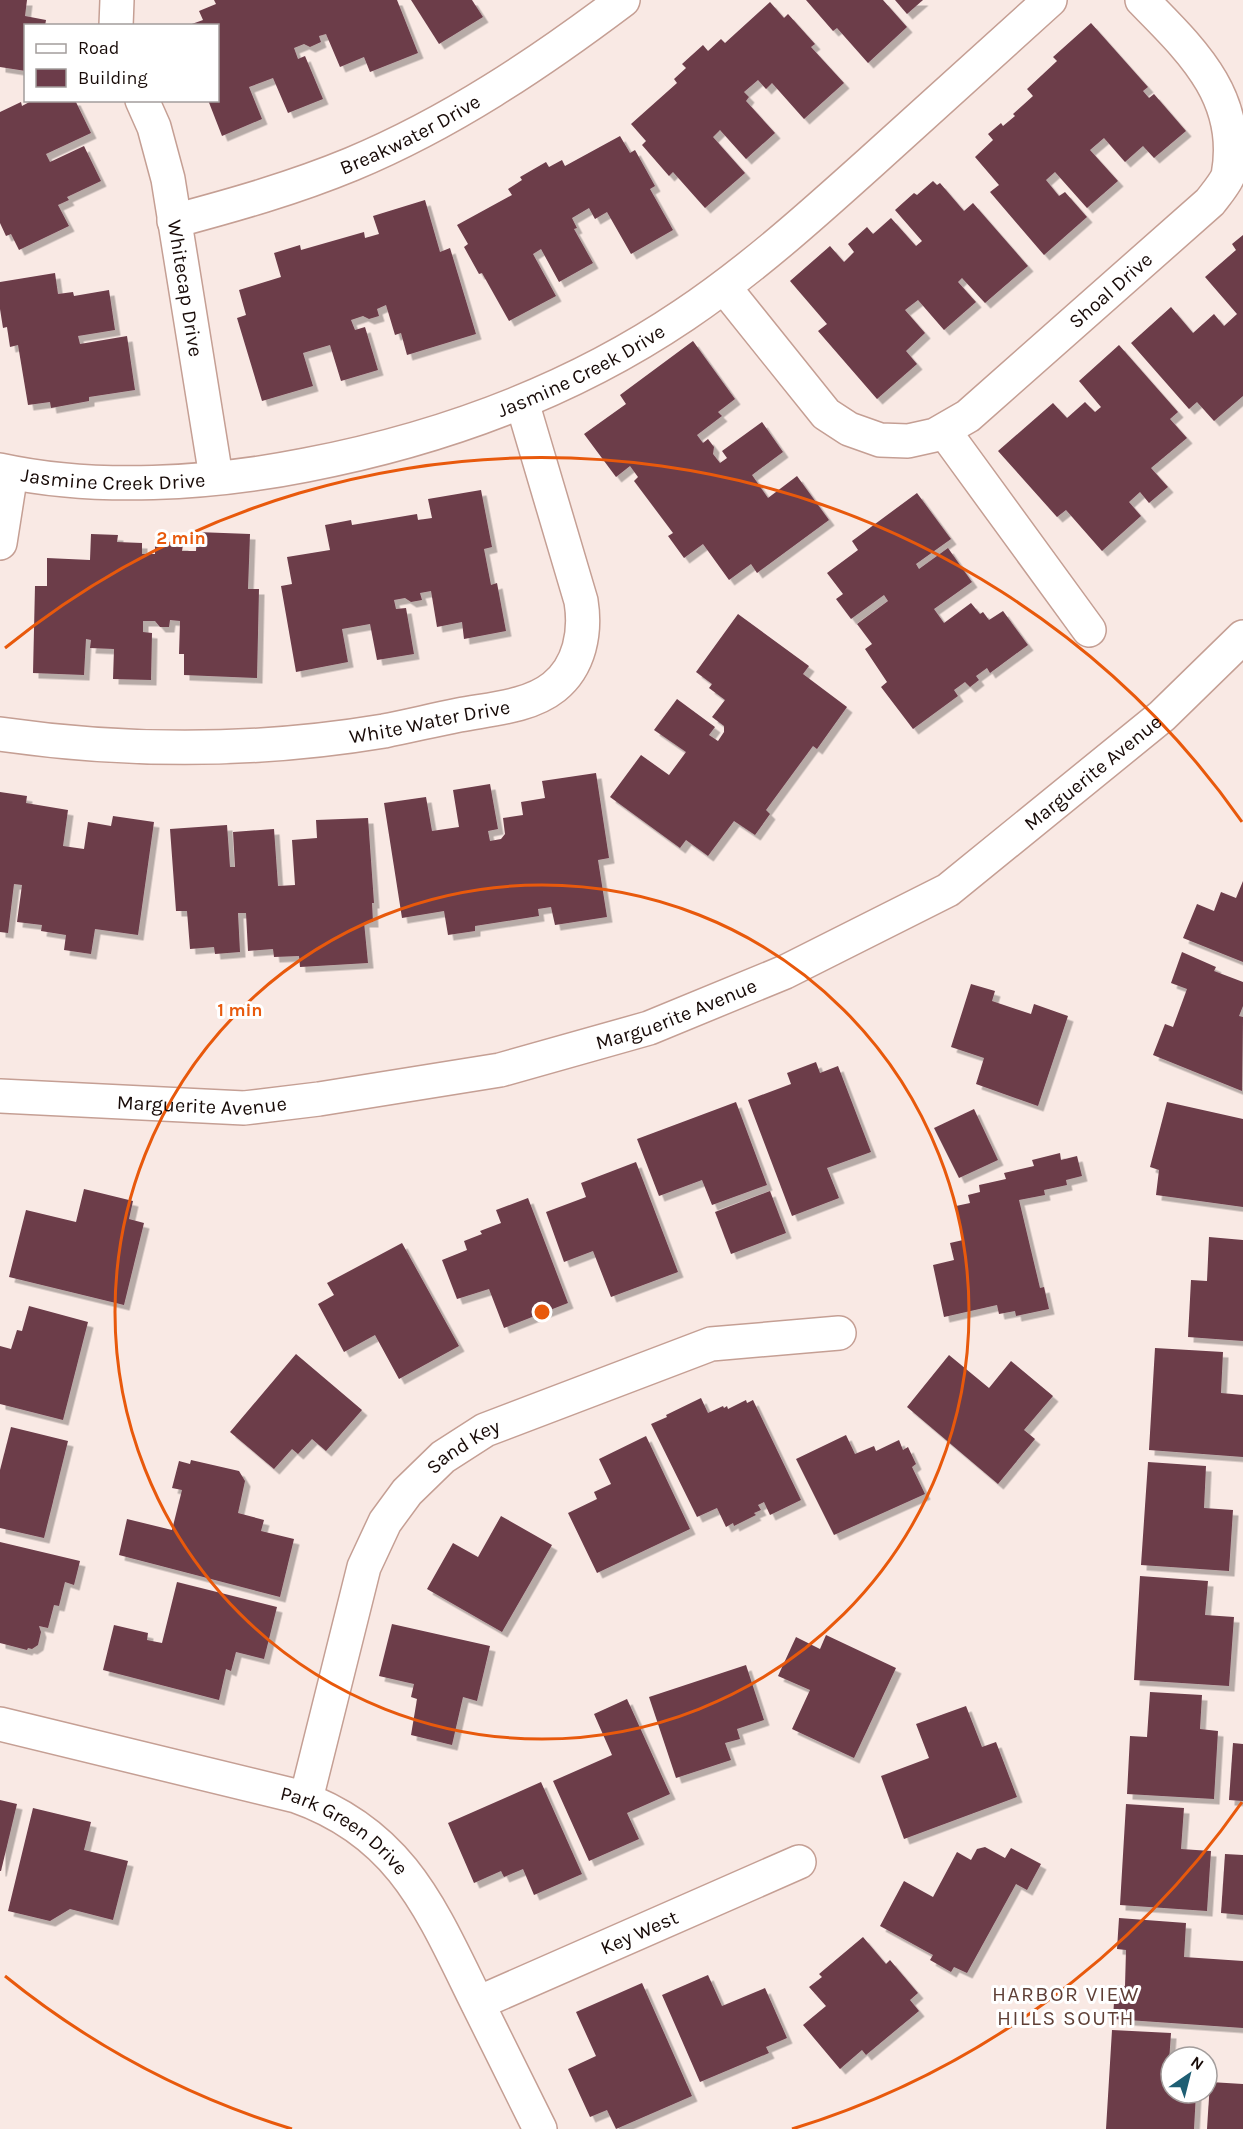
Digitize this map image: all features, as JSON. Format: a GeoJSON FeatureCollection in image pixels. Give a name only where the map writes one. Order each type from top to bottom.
{"type":"FeatureCollection","features":[{"type":"Feature","properties":{"kind":"street"},"geometry":{"type":"LineString","coordinates":[[116,24],[117,0]]}},
{"type":"Feature","properties":{"kind":"street","name":"Breakwater Drive"},"geometry":{"type":"LineString","coordinates":[[174,221],[306,182],[352,164],[408,137],[462,109],[512,79],[569,41],[623,0]]}},
{"type":"Feature","properties":{"kind":"street","name":"Jasmine Creek Drive"},"geometry":{"type":"LineString","coordinates":[[6,471],[91,481],[146,482],[277,471],[364,454],[462,426],[564,384],[685,315],[724,287],[802,224],[1050,0]]}},
{"type":"Feature","properties":{"kind":"street","name":"Shoal Drive"},"geometry":{"type":"LineString","coordinates":[[724,287],[826,414],[849,429],[880,440],[908,441],[944,431],[968,416],[1210,202],[1227,177],[1236,148],[1239,122],[1228,97],[1212,71],[1142,0]]}},
{"type":"Feature","properties":{"kind":"street","name":"Whitecap Drive"},"geometry":{"type":"LineString","coordinates":[[143,102],[154,127],[168,179],[216,477]]}},
{"type":"Feature","properties":{"kind":"street","name":"White Water Drive"},"geometry":{"type":"LineString","coordinates":[[0,734],[38,739],[177,747],[315,740],[384,731],[532,700],[555,687],[571,667],[582,644],[584,617],[522,402]]}},
{"type":"Feature","properties":{"kind":"street"},"geometry":{"type":"LineString","coordinates":[[944,431],[1089,630]]}},
{"type":"Feature","properties":{"kind":"street"},"geometry":{"type":"LineString","coordinates":[[0,543],[6,471]]}},
{"type":"Feature","properties":{"kind":"street","name":"Marguerite Avenue"},"geometry":{"type":"LineString","coordinates":[[0,1096],[244,1108],[319,1099],[500,1070],[649,1028],[785,972],[948,890],[1162,716],[1243,637]]}},
{"type":"Feature","properties":{"kind":"street","name":"Sand Key"},"geometry":{"type":"LineString","coordinates":[[306,1799],[364,1567],[391,1514],[407,1492],[443,1457],[485,1430],[711,1344],[840,1333]]}},
{"type":"Feature","properties":{"kind":"street","name":"Park Green Drive"},"geometry":{"type":"LineString","coordinates":[[0,1724],[306,1799],[341,1816],[382,1847],[408,1875],[436,1918],[540,2129]]}},
{"type":"Feature","properties":{"kind":"street","name":"Key West"},"geometry":{"type":"LineString","coordinates":[[478,2003],[799,1862]]}},
{"type":"Feature","properties":{"kind":"building"},"geometry":{"type":"Polygon","coordinates":[[[0,0],[27,0],[25,16],[46,20],[45,24],[24,24],[24,71],[0,67],[0,0]]]}},
{"type":"Feature","properties":{"kind":"building"},"geometry":{"type":"Polygon","coordinates":[[[214,0],[397,0],[418,53],[370,72],[364,57],[340,67],[326,34],[319,36],[321,42],[310,47],[304,44],[294,48],[298,59],[305,56],[323,99],[288,113],[273,78],[249,87],[262,119],[222,136],[209,102],[219,102],[219,24],[192,24],[203,20],[199,11],[216,4],[214,0]]]}},
{"type":"Feature","properties":{"kind":"building"},"geometry":{"type":"Polygon","coordinates":[[[411,0],[472,0],[483,17],[439,44],[411,0]]]}},
{"type":"Feature","properties":{"kind":"building"},"geometry":{"type":"Polygon","coordinates":[[[806,0],[883,0],[907,27],[868,63],[837,28],[833,31],[806,0]]]}},
{"type":"Feature","properties":{"kind":"building"},"geometry":{"type":"Polygon","coordinates":[[[895,0],[923,0],[907,14],[895,0]]]}},
{"type":"Feature","properties":{"kind":"building"},"geometry":{"type":"Polygon","coordinates":[[[770,2],[784,18],[788,14],[815,44],[811,47],[844,83],[804,119],[772,83],[766,89],[758,80],[744,92],[749,97],[746,101],[775,133],[746,159],[720,130],[713,137],[745,173],[705,208],[673,172],[669,176],[642,145],[646,141],[631,124],[677,83],[674,79],[686,68],[682,64],[703,45],[708,51],[721,39],[725,43],[770,2]]]}},
{"type":"Feature","properties":{"kind":"building"},"geometry":{"type":"Polygon","coordinates":[[[1091,23],[1148,87],[1143,91],[1149,98],[1154,94],[1186,131],[1154,158],[1143,146],[1125,162],[1104,138],[1090,150],[1118,181],[1087,208],[1055,172],[1046,180],[1059,196],[1065,192],[1087,217],[1044,255],[990,192],[999,185],[975,157],[993,140],[988,134],[1001,123],[1003,126],[1015,116],[1013,114],[1033,96],[1027,89],[1057,61],[1053,57],[1091,23]]]}},
{"type":"Feature","properties":{"kind":"building"},"geometry":{"type":"Polygon","coordinates":[[[21,102],[22,106],[29,102],[76,102],[91,133],[46,154],[50,162],[84,146],[101,181],[67,197],[69,200],[58,205],[69,226],[19,250],[11,234],[6,236],[0,223],[0,112],[21,102]]]}},
{"type":"Feature","properties":{"kind":"building"},"geometry":{"type":"Polygon","coordinates":[[[620,136],[630,153],[635,150],[655,186],[650,189],[673,230],[631,254],[607,212],[595,219],[589,208],[572,218],[577,228],[574,229],[593,263],[559,282],[541,249],[533,254],[556,296],[509,321],[482,273],[479,274],[464,247],[468,244],[457,225],[512,195],[508,189],[522,180],[520,177],[546,162],[549,167],[562,160],[565,166],[620,136]]]}},
{"type":"Feature","properties":{"kind":"building"},"geometry":{"type":"Polygon","coordinates":[[[933,181],[937,185],[940,183],[964,211],[973,203],[1028,266],[985,303],[962,278],[958,282],[976,302],[944,330],[918,300],[905,310],[925,333],[906,351],[917,364],[877,399],[818,331],[827,324],[790,281],[830,246],[844,262],[854,252],[848,244],[867,227],[873,234],[891,218],[916,246],[922,241],[895,210],[914,193],[917,195],[933,181]]]}},
{"type":"Feature","properties":{"kind":"building"},"geometry":{"type":"Polygon","coordinates":[[[425,200],[440,252],[450,248],[476,334],[407,355],[401,333],[395,335],[386,305],[377,309],[379,316],[369,319],[363,316],[351,320],[355,330],[365,327],[378,370],[341,381],[330,345],[303,353],[313,386],[262,401],[237,318],[246,315],[239,290],[281,277],[274,253],[300,245],[301,250],[364,232],[365,238],[379,234],[373,216],[425,200]]]}},
{"type":"Feature","properties":{"kind":"building"},"geometry":{"type":"Polygon","coordinates":[[[1243,235],[1243,396],[1214,421],[1197,402],[1189,409],[1131,343],[1171,307],[1193,333],[1214,314],[1224,326],[1237,314],[1205,277],[1236,250],[1232,244],[1243,235]]]}},
{"type":"Feature","properties":{"kind":"building"},"geometry":{"type":"Polygon","coordinates":[[[55,273],[58,294],[73,292],[74,296],[109,290],[115,330],[78,336],[80,344],[127,336],[135,390],[89,397],[89,401],[51,408],[50,402],[28,405],[18,345],[10,347],[7,327],[3,328],[0,282],[55,273]]]}},
{"type":"Feature","properties":{"kind":"building"},"geometry":{"type":"Polygon","coordinates":[[[693,341],[735,399],[718,412],[722,416],[697,435],[703,443],[708,439],[714,447],[713,454],[720,463],[727,458],[722,451],[762,422],[783,452],[752,475],[768,498],[797,476],[829,520],[757,573],[751,564],[729,580],[703,544],[684,558],[668,536],[673,533],[634,481],[638,477],[630,466],[616,477],[584,434],[626,404],[620,395],[693,341]]]}},
{"type":"Feature","properties":{"kind":"building"},"geometry":{"type":"Polygon","coordinates":[[[1119,345],[1178,412],[1170,419],[1187,438],[1151,468],[1168,487],[1149,503],[1140,492],[1129,502],[1141,516],[1102,551],[1066,510],[1057,517],[998,451],[1053,403],[1067,418],[1085,402],[1095,412],[1101,407],[1079,381],[1119,345]]]}},
{"type":"Feature","properties":{"kind":"building"},"geometry":{"type":"Polygon","coordinates":[[[481,490],[492,547],[484,549],[491,585],[497,583],[506,631],[464,639],[462,622],[437,627],[431,591],[420,593],[422,600],[411,602],[405,598],[394,600],[396,609],[406,608],[414,654],[377,660],[370,624],[342,629],[348,662],[296,672],[281,586],[292,584],[287,557],[330,550],[325,525],[351,520],[352,525],[417,514],[418,520],[432,518],[428,499],[481,490]]]}},
{"type":"Feature","properties":{"kind":"building"},"geometry":{"type":"Polygon","coordinates":[[[917,493],[951,539],[916,564],[919,569],[948,548],[972,582],[934,609],[944,623],[971,603],[980,614],[983,612],[989,620],[1003,611],[1028,645],[990,673],[987,668],[976,676],[979,680],[970,687],[965,682],[954,690],[958,696],[913,729],[881,687],[887,682],[865,649],[872,644],[857,624],[888,601],[884,595],[851,619],[836,599],[843,594],[827,573],[858,550],[852,541],[917,493]]]}},
{"type":"Feature","properties":{"kind":"building"},"geometry":{"type":"Polygon","coordinates":[[[197,532],[250,534],[248,589],[259,589],[257,678],[184,675],[184,654],[179,654],[180,621],[170,620],[169,627],[160,627],[155,621],[143,621],[143,632],[152,633],[151,680],[113,679],[114,649],[90,648],[91,640],[86,639],[84,675],[33,673],[35,586],[47,586],[47,558],[90,560],[91,534],[118,535],[117,542],[142,543],[142,554],[155,554],[155,544],[183,545],[182,551],[196,551],[197,532]]]}},
{"type":"Feature","properties":{"kind":"building"},"geometry":{"type":"Polygon","coordinates":[[[738,614],[809,666],[803,674],[847,707],[817,749],[813,746],[766,810],[770,814],[755,835],[734,821],[708,856],[686,840],[680,848],[610,797],[641,755],[669,775],[686,752],[654,730],[677,699],[715,727],[709,735],[718,741],[724,732],[724,726],[712,717],[725,700],[709,688],[712,684],[696,672],[738,614]]]}},
{"type":"Feature","properties":{"kind":"building"},"geometry":{"type":"Polygon","coordinates":[[[596,773],[609,858],[598,860],[607,917],[555,925],[551,907],[538,909],[539,916],[475,926],[475,931],[448,935],[444,911],[402,918],[384,803],[426,797],[432,831],[459,827],[453,790],[490,784],[498,829],[488,831],[490,841],[501,839],[505,834],[503,818],[523,815],[521,802],[545,798],[542,781],[596,773]]]}},
{"type":"Feature","properties":{"kind":"building"},"geometry":{"type":"Polygon","coordinates":[[[0,792],[27,796],[26,803],[68,810],[63,846],[84,849],[88,822],[111,826],[113,816],[154,822],[138,935],[95,929],[91,954],[64,950],[66,935],[41,931],[42,925],[17,922],[22,885],[14,884],[8,933],[0,932],[0,792]]]}},
{"type":"Feature","properties":{"kind":"building"},"geometry":{"type":"Polygon","coordinates":[[[368,818],[374,903],[372,903],[373,922],[364,922],[368,963],[300,967],[299,956],[274,957],[273,949],[248,951],[246,913],[238,913],[240,952],[215,954],[214,947],[190,949],[187,911],[176,911],[170,829],[227,825],[230,867],[235,867],[233,832],[274,829],[278,886],[295,885],[292,840],[317,838],[316,820],[368,818]]]}},
{"type":"Feature","properties":{"kind":"building"},"geometry":{"type":"Polygon","coordinates":[[[1243,881],[1243,962],[1183,938],[1197,904],[1214,911],[1221,892],[1236,898],[1243,881]]]}},
{"type":"Feature","properties":{"kind":"building"},"geometry":{"type":"Polygon","coordinates":[[[1182,952],[1216,967],[1214,971],[1243,982],[1243,1006],[1239,1016],[1243,1017],[1242,1091],[1153,1055],[1165,1024],[1173,1027],[1187,989],[1171,983],[1182,952]]]}},
{"type":"Feature","properties":{"kind":"building"},"geometry":{"type":"Polygon","coordinates":[[[971,984],[995,991],[992,1001],[1031,1014],[1034,1004],[1068,1016],[1038,1106],[976,1084],[984,1058],[951,1047],[971,984]]]}},
{"type":"Feature","properties":{"kind":"building"},"geometry":{"type":"Polygon","coordinates":[[[816,1062],[820,1073],[838,1066],[871,1152],[827,1168],[839,1198],[792,1216],[748,1100],[791,1084],[787,1073],[816,1062]]]}},
{"type":"Feature","properties":{"kind":"building"},"geometry":{"type":"Polygon","coordinates":[[[736,1102],[767,1185],[712,1205],[702,1180],[659,1196],[637,1139],[736,1102]]]}},
{"type":"Feature","properties":{"kind":"building"},"geometry":{"type":"Polygon","coordinates":[[[1167,1102],[1243,1119],[1243,1207],[1156,1195],[1159,1170],[1150,1167],[1167,1102]]]}},
{"type":"Feature","properties":{"kind":"building"},"geometry":{"type":"Polygon","coordinates":[[[974,1109],[998,1160],[959,1178],[934,1128],[974,1109]]]}},
{"type":"Feature","properties":{"kind":"building"},"geometry":{"type":"Polygon","coordinates":[[[1060,1153],[1061,1160],[1077,1156],[1082,1176],[1066,1180],[1067,1185],[1044,1190],[1045,1195],[1019,1200],[1040,1288],[1044,1287],[1049,1309],[1016,1316],[1015,1311],[999,1314],[997,1305],[944,1317],[933,1265],[954,1260],[950,1243],[963,1240],[956,1206],[970,1203],[968,1195],[980,1192],[979,1185],[1006,1179],[1004,1173],[1034,1166],[1032,1160],[1060,1153]]]}},
{"type":"Feature","properties":{"kind":"building"},"geometry":{"type":"Polygon","coordinates":[[[636,1162],[678,1272],[611,1297],[593,1251],[564,1262],[546,1212],[586,1197],[581,1183],[636,1162]]]}},
{"type":"Feature","properties":{"kind":"building"},"geometry":{"type":"Polygon","coordinates":[[[84,1189],[133,1201],[129,1219],[144,1223],[124,1305],[9,1277],[26,1210],[76,1222],[84,1189]]]}},
{"type":"Feature","properties":{"kind":"building"},"geometry":{"type":"Polygon","coordinates":[[[770,1191],[786,1233],[731,1254],[715,1212],[770,1191]]]}},
{"type":"Feature","properties":{"kind":"building"},"geometry":{"type":"Polygon","coordinates":[[[528,1198],[568,1303],[504,1328],[489,1289],[457,1299],[442,1260],[467,1250],[464,1241],[482,1234],[480,1231],[501,1223],[496,1210],[528,1198]]]}},
{"type":"Feature","properties":{"kind":"building"},"geometry":{"type":"Polygon","coordinates":[[[1209,1237],[1243,1240],[1243,1341],[1188,1337],[1191,1280],[1207,1281],[1209,1237]]]}},
{"type":"Feature","properties":{"kind":"building"},"geometry":{"type":"Polygon","coordinates":[[[402,1243],[459,1346],[399,1379],[375,1335],[344,1352],[318,1304],[334,1295],[327,1283],[402,1243]]]}},
{"type":"Feature","properties":{"kind":"building"},"geometry":{"type":"Polygon","coordinates":[[[29,1306],[88,1322],[63,1420],[0,1404],[0,1346],[11,1349],[17,1330],[22,1331],[29,1306]]]}},
{"type":"Feature","properties":{"kind":"building"},"geometry":{"type":"Polygon","coordinates":[[[1155,1348],[1223,1352],[1221,1393],[1243,1395],[1243,1457],[1149,1450],[1155,1348]]]}},
{"type":"Feature","properties":{"kind":"building"},"geometry":{"type":"Polygon","coordinates":[[[296,1354],[362,1410],[326,1451],[312,1439],[298,1454],[292,1449],[274,1469],[230,1432],[296,1354]]]}},
{"type":"Feature","properties":{"kind":"building"},"geometry":{"type":"Polygon","coordinates":[[[949,1355],[989,1388],[1011,1361],[1053,1396],[1024,1430],[1035,1439],[998,1484],[907,1407],[949,1355]]]}},
{"type":"Feature","properties":{"kind":"building"},"geometry":{"type":"Polygon","coordinates":[[[701,1398],[708,1413],[723,1406],[724,1408],[727,1406],[728,1409],[746,1400],[747,1403],[753,1400],[801,1500],[770,1515],[764,1502],[758,1505],[761,1510],[754,1513],[756,1515],[734,1526],[733,1523],[726,1527],[717,1508],[697,1517],[651,1424],[701,1398]]]}},
{"type":"Feature","properties":{"kind":"building"},"geometry":{"type":"Polygon","coordinates":[[[11,1427],[68,1441],[44,1538],[0,1528],[0,1470],[11,1427]]]}},
{"type":"Feature","properties":{"kind":"building"},"geometry":{"type":"Polygon","coordinates":[[[846,1435],[855,1454],[874,1446],[876,1451],[899,1440],[903,1450],[908,1447],[916,1464],[912,1467],[925,1494],[834,1535],[796,1459],[846,1435]]]}},
{"type":"Feature","properties":{"kind":"building"},"geometry":{"type":"Polygon","coordinates":[[[646,1436],[690,1529],[597,1573],[568,1513],[597,1499],[594,1492],[611,1484],[599,1459],[646,1436]]]}},
{"type":"Feature","properties":{"kind":"building"},"geometry":{"type":"Polygon","coordinates":[[[191,1460],[239,1471],[245,1481],[238,1513],[264,1520],[261,1531],[294,1539],[280,1597],[119,1555],[127,1519],[172,1530],[182,1490],[172,1488],[179,1461],[190,1464],[191,1460]]]}},
{"type":"Feature","properties":{"kind":"building"},"geometry":{"type":"Polygon","coordinates":[[[1148,1462],[1206,1466],[1204,1508],[1233,1510],[1229,1571],[1141,1565],[1148,1462]]]}},
{"type":"Feature","properties":{"kind":"building"},"geometry":{"type":"Polygon","coordinates":[[[501,1516],[552,1545],[502,1632],[427,1589],[453,1543],[478,1557],[501,1516]]]}},
{"type":"Feature","properties":{"kind":"building"},"geometry":{"type":"Polygon","coordinates":[[[0,1542],[80,1561],[74,1585],[65,1582],[59,1606],[54,1605],[48,1628],[39,1626],[41,1632],[38,1645],[32,1649],[27,1650],[0,1643],[0,1542]]]}},
{"type":"Feature","properties":{"kind":"building"},"geometry":{"type":"Polygon","coordinates":[[[1140,1576],[1208,1581],[1205,1615],[1234,1617],[1229,1686],[1134,1680],[1140,1576]]]}},
{"type":"Feature","properties":{"kind":"building"},"geometry":{"type":"Polygon","coordinates":[[[177,1582],[277,1607],[264,1659],[236,1652],[231,1671],[226,1669],[219,1700],[103,1670],[114,1625],[148,1633],[147,1640],[162,1643],[177,1582]]]}},
{"type":"Feature","properties":{"kind":"building"},"geometry":{"type":"Polygon","coordinates":[[[392,1624],[490,1646],[477,1701],[463,1697],[452,1745],[411,1735],[417,1699],[411,1697],[414,1684],[379,1676],[392,1624]]]}},
{"type":"Feature","properties":{"kind":"building"},"geometry":{"type":"Polygon","coordinates":[[[826,1635],[896,1668],[854,1758],[792,1729],[810,1690],[778,1676],[796,1637],[820,1649],[826,1635]]]}},
{"type":"Feature","properties":{"kind":"building"},"geometry":{"type":"Polygon","coordinates":[[[746,1665],[764,1720],[737,1729],[740,1739],[725,1743],[731,1760],[676,1778],[649,1697],[746,1665]]]}},
{"type":"Feature","properties":{"kind":"building"},"geometry":{"type":"Polygon","coordinates":[[[1150,1692],[1202,1695],[1200,1729],[1218,1731],[1214,1799],[1127,1794],[1130,1736],[1147,1737],[1150,1692]]]}},
{"type":"Feature","properties":{"kind":"building"},"geometry":{"type":"Polygon","coordinates":[[[627,1699],[670,1794],[627,1813],[639,1839],[589,1861],[553,1781],[612,1755],[594,1714],[627,1699]]]}},
{"type":"Feature","properties":{"kind":"building"},"geometry":{"type":"Polygon","coordinates":[[[966,1706],[982,1747],[996,1742],[1017,1797],[904,1839],[881,1776],[929,1758],[916,1724],[966,1706]]]}},
{"type":"Feature","properties":{"kind":"building"},"geometry":{"type":"Polygon","coordinates":[[[1233,1743],[1243,1744],[1243,1801],[1229,1800],[1233,1743]]]}},
{"type":"Feature","properties":{"kind":"building"},"geometry":{"type":"Polygon","coordinates":[[[541,1782],[582,1874],[534,1895],[523,1869],[504,1877],[501,1871],[474,1883],[448,1823],[541,1782]]]}},
{"type":"Feature","properties":{"kind":"building"},"geometry":{"type":"Polygon","coordinates":[[[0,1800],[17,1804],[1,1871],[0,1871],[0,1800]]]}},
{"type":"Feature","properties":{"kind":"building"},"geometry":{"type":"Polygon","coordinates":[[[1126,1804],[1184,1808],[1181,1849],[1211,1851],[1207,1911],[1120,1905],[1126,1804]]]}},
{"type":"Feature","properties":{"kind":"building"},"geometry":{"type":"Polygon","coordinates":[[[33,1808],[91,1822],[84,1850],[128,1861],[113,1920],[70,1909],[50,1921],[8,1911],[33,1808]]]}},
{"type":"Feature","properties":{"kind":"building"},"geometry":{"type":"Polygon","coordinates":[[[985,1847],[1005,1858],[1011,1848],[1041,1864],[1027,1890],[1016,1884],[967,1973],[954,1967],[951,1972],[930,1960],[933,1955],[880,1926],[904,1881],[933,1897],[957,1852],[971,1860],[977,1849],[985,1847]]]}},
{"type":"Feature","properties":{"kind":"building"},"geometry":{"type":"Polygon","coordinates":[[[1225,1854],[1243,1855],[1243,1915],[1221,1913],[1225,1854]]]}},
{"type":"Feature","properties":{"kind":"building"},"geometry":{"type":"Polygon","coordinates":[[[1119,1918],[1186,1923],[1184,1957],[1243,1961],[1243,2028],[1113,2019],[1115,1985],[1125,1986],[1126,1950],[1117,1949],[1119,1918]]]}},
{"type":"Feature","properties":{"kind":"building"},"geometry":{"type":"Polygon","coordinates":[[[863,1937],[886,1964],[890,1960],[918,1993],[910,2000],[919,2011],[866,2055],[862,2050],[840,2069],[803,2025],[826,2006],[809,1987],[822,1977],[819,1974],[863,1937]]]}},
{"type":"Feature","properties":{"kind":"building"},"geometry":{"type":"Polygon","coordinates":[[[708,1975],[722,2006],[765,1988],[787,2038],[766,2047],[769,2053],[700,2082],[662,1995],[708,1975]]]}},
{"type":"Feature","properties":{"kind":"building"},"geometry":{"type":"Polygon","coordinates":[[[642,1983],[692,2096],[616,2129],[607,2110],[590,2117],[568,2069],[596,2056],[576,2012],[642,1983]]]}},
{"type":"Feature","properties":{"kind":"building"},"geometry":{"type":"Polygon","coordinates":[[[1112,2030],[1171,2033],[1170,2045],[1159,2045],[1159,2105],[1195,2105],[1194,2129],[1106,2129],[1112,2030]]]}},
{"type":"Feature","properties":{"kind":"building"},"geometry":{"type":"Polygon","coordinates":[[[1219,2083],[1243,2084],[1243,2129],[1207,2129],[1209,2105],[1219,2105],[1219,2083]]]}},
{"type":"Feature","properties":{"kind":"district","name":"HARBOR VIEW HILLS SOUTH"},"geometry":{"type":"Point","coordinates":[1066,2006]}}]}
